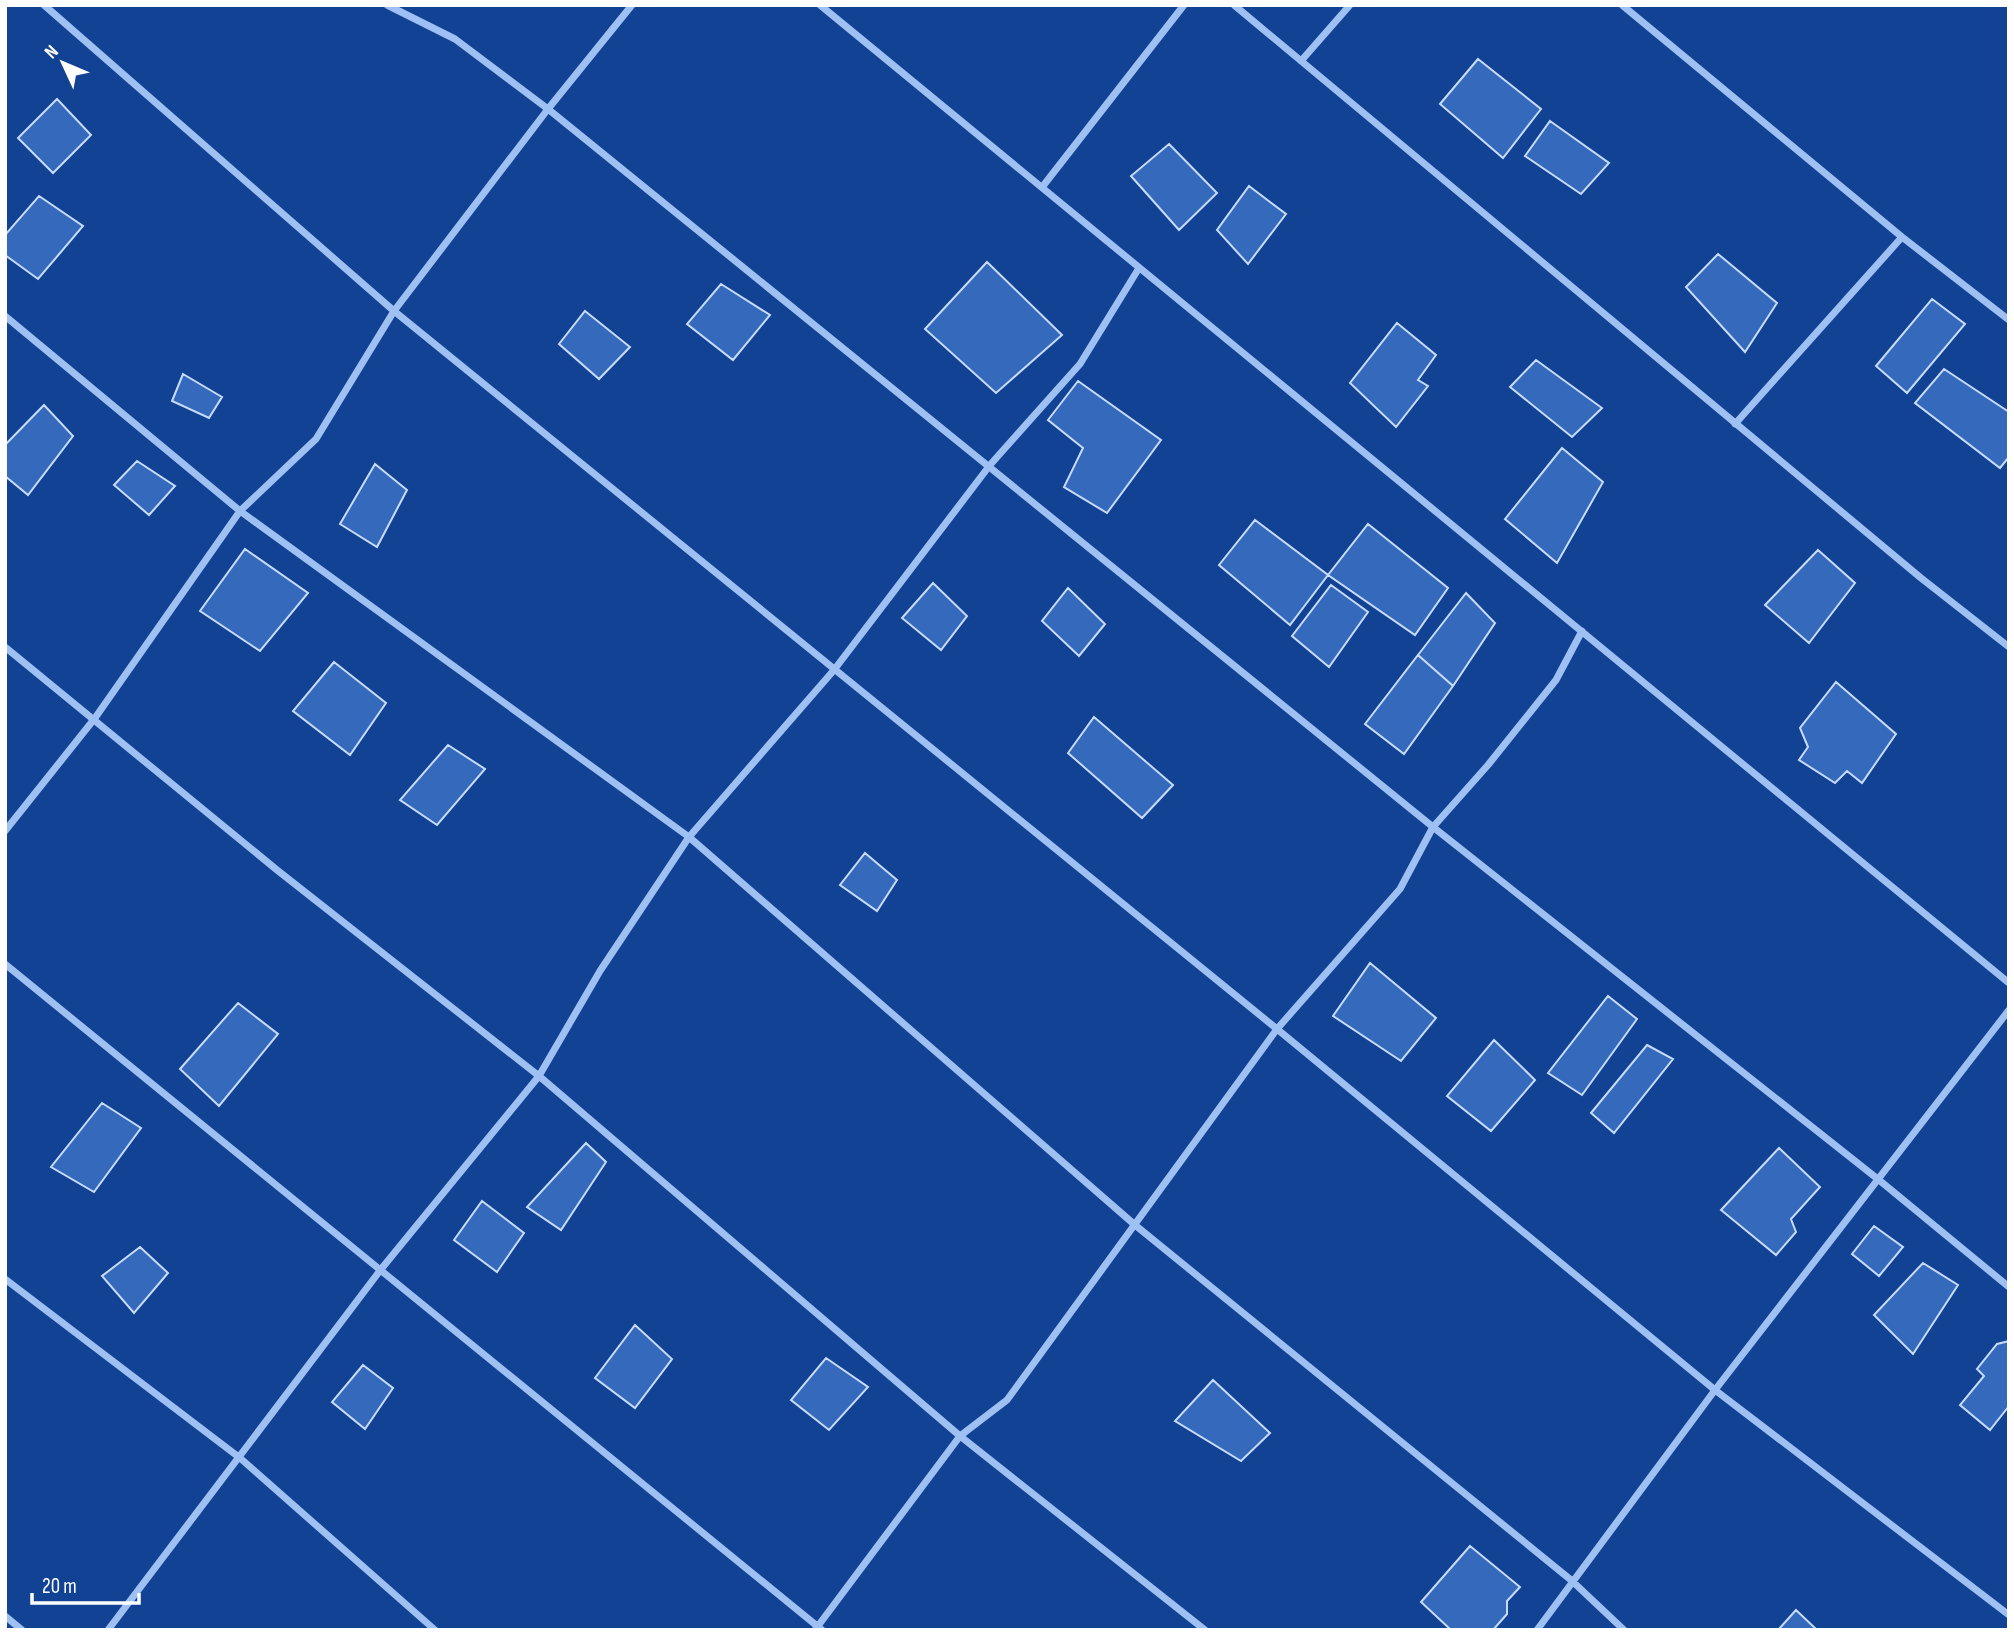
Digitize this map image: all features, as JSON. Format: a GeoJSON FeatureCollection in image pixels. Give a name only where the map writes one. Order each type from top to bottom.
{"type":"FeatureCollection","features":[{"type":"Feature","properties":{"kind":"street"},"geometry":{"type":"LineString","coordinates":[[44,5],[394,311],[1716,1390],[2009,1615]]}},
{"type":"Feature","properties":{"kind":"street"},"geometry":{"type":"LineString","coordinates":[[387,5],[455,39],[548,109],[1433,827],[1879,1180],[2009,1287]]}},
{"type":"Feature","properties":{"kind":"street"},"geometry":{"type":"LineString","coordinates":[[5,831],[95,718],[240,511],[316,439],[394,311],[548,109],[632,5]]}},
{"type":"Feature","properties":{"kind":"street"},"geometry":{"type":"LineString","coordinates":[[820,5],[2009,983]]}},
{"type":"Feature","properties":{"kind":"street"},"geometry":{"type":"LineString","coordinates":[[1043,186],[1184,5]]}},
{"type":"Feature","properties":{"kind":"street"},"geometry":{"type":"LineString","coordinates":[[1234,5],[1735,424],[2009,647]]}},
{"type":"Feature","properties":{"kind":"street"},"geometry":{"type":"LineString","coordinates":[[1301,61],[1350,5]]}},
{"type":"Feature","properties":{"kind":"street"},"geometry":{"type":"LineString","coordinates":[[1622,5],[1902,237],[2009,320]]}},
{"type":"Feature","properties":{"kind":"street"},"geometry":{"type":"LineString","coordinates":[[1735,424],[1902,237]]}},
{"type":"Feature","properties":{"kind":"street"},"geometry":{"type":"LineString","coordinates":[[108,1630],[382,1268],[539,1076],[600,971],[689,837],[834,670],[990,465],[1080,365],[1139,268]]}},
{"type":"Feature","properties":{"kind":"street"},"geometry":{"type":"LineString","coordinates":[[5,316],[240,511],[689,837],[1135,1225],[1571,1580],[1625,1630]]}},
{"type":"Feature","properties":{"kind":"street"},"geometry":{"type":"LineString","coordinates":[[5,964],[382,1268],[818,1628],[960,1436],[1007,1400],[1277,1029],[1400,889],[1433,827],[1488,765],[1556,680],[1582,631]]}},
{"type":"Feature","properties":{"kind":"street"},"geometry":{"type":"LineString","coordinates":[[5,647],[95,718],[277,870],[539,1076],[960,1436],[1205,1630]]}},
{"type":"Feature","properties":{"kind":"street"},"geometry":{"type":"LineString","coordinates":[[1537,1630],[1571,1580],[2009,1010]]}},
{"type":"Feature","properties":{"kind":"street"},"geometry":{"type":"LineString","coordinates":[[5,1279],[240,1458],[435,1630]]}},
{"type":"Feature","properties":{"kind":"street"},"geometry":{"type":"LineString","coordinates":[[5,1616],[22,1630]]}},
{"type":"Feature","properties":{"kind":"building"},"geometry":{"type":"Polygon","coordinates":[[[1478,59],[1541,109],[1503,158],[1440,104],[1478,59]]]}},
{"type":"Feature","properties":{"kind":"building"},"geometry":{"type":"Polygon","coordinates":[[[57,99],[91,135],[53,173],[18,138],[57,99]]]}},
{"type":"Feature","properties":{"kind":"building"},"geometry":{"type":"Polygon","coordinates":[[[1550,121],[1609,163],[1581,194],[1525,156],[1550,121]]]}},
{"type":"Feature","properties":{"kind":"building"},"geometry":{"type":"Polygon","coordinates":[[[1169,144],[1217,193],[1179,230],[1131,176],[1169,144]]]}},
{"type":"Feature","properties":{"kind":"building"},"geometry":{"type":"Polygon","coordinates":[[[1249,186],[1286,214],[1248,264],[1217,230],[1249,186]]]}},
{"type":"Feature","properties":{"kind":"building"},"geometry":{"type":"Polygon","coordinates":[[[39,196],[83,226],[38,279],[5,255],[5,235],[39,196]]]}},
{"type":"Feature","properties":{"kind":"building"},"geometry":{"type":"Polygon","coordinates":[[[1718,254],[1777,303],[1745,352],[1686,287],[1718,254]]]}},
{"type":"Feature","properties":{"kind":"building"},"geometry":{"type":"Polygon","coordinates":[[[987,262],[1062,335],[996,393],[925,329],[987,262]]]}},
{"type":"Feature","properties":{"kind":"building"},"geometry":{"type":"Polygon","coordinates":[[[721,284],[770,315],[733,360],[687,324],[721,284]]]}},
{"type":"Feature","properties":{"kind":"building"},"geometry":{"type":"Polygon","coordinates":[[[1932,299],[1965,324],[1907,393],[1876,366],[1932,299]]]}},
{"type":"Feature","properties":{"kind":"building"},"geometry":{"type":"Polygon","coordinates":[[[585,311],[630,347],[599,379],[559,344],[585,311]]]}},
{"type":"Feature","properties":{"kind":"building"},"geometry":{"type":"Polygon","coordinates":[[[1397,323],[1436,355],[1418,380],[1428,386],[1396,427],[1350,383],[1397,323]]]}},
{"type":"Feature","properties":{"kind":"building"},"geometry":{"type":"Polygon","coordinates":[[[1536,360],[1602,408],[1572,437],[1510,387],[1536,360]]]}},
{"type":"Feature","properties":{"kind":"building"},"geometry":{"type":"Polygon","coordinates":[[[1944,369],[2009,412],[2009,457],[2000,468],[1915,403],[1944,369]]]}},
{"type":"Feature","properties":{"kind":"building"},"geometry":{"type":"Polygon","coordinates":[[[183,374],[222,397],[209,418],[172,401],[183,374]]]}},
{"type":"Feature","properties":{"kind":"building"},"geometry":{"type":"Polygon","coordinates":[[[1078,381],[1161,440],[1107,513],[1064,487],[1083,448],[1048,420],[1078,381]]]}},
{"type":"Feature","properties":{"kind":"building"},"geometry":{"type":"Polygon","coordinates":[[[44,405],[73,436],[28,495],[5,476],[5,445],[44,405]]]}},
{"type":"Feature","properties":{"kind":"building"},"geometry":{"type":"Polygon","coordinates":[[[1562,448],[1603,482],[1557,563],[1505,519],[1562,448]]]}},
{"type":"Feature","properties":{"kind":"building"},"geometry":{"type":"Polygon","coordinates":[[[137,461],[175,486],[149,515],[114,485],[137,461]]]}},
{"type":"Feature","properties":{"kind":"building"},"geometry":{"type":"Polygon","coordinates":[[[375,464],[407,490],[377,547],[340,524],[375,464]]]}},
{"type":"Feature","properties":{"kind":"building"},"geometry":{"type":"Polygon","coordinates":[[[1255,520],[1328,575],[1290,625],[1219,565],[1255,520]]]}},
{"type":"Feature","properties":{"kind":"building"},"geometry":{"type":"Polygon","coordinates":[[[1368,524],[1448,588],[1415,635],[1328,575],[1368,524]]]}},
{"type":"Feature","properties":{"kind":"building"},"geometry":{"type":"Polygon","coordinates":[[[245,549],[308,593],[260,651],[200,611],[245,549]]]}},
{"type":"Feature","properties":{"kind":"building"},"geometry":{"type":"Polygon","coordinates":[[[1818,550],[1855,583],[1809,643],[1765,605],[1818,550]]]}},
{"type":"Feature","properties":{"kind":"building"},"geometry":{"type":"Polygon","coordinates":[[[933,583],[967,616],[941,650],[902,618],[933,583]]]}},
{"type":"Feature","properties":{"kind":"building"},"geometry":{"type":"Polygon","coordinates":[[[1331,585],[1368,612],[1329,667],[1292,636],[1331,585]]]}},
{"type":"Feature","properties":{"kind":"building"},"geometry":{"type":"Polygon","coordinates":[[[1068,588],[1105,624],[1079,656],[1042,621],[1068,588]]]}},
{"type":"Feature","properties":{"kind":"building"},"geometry":{"type":"Polygon","coordinates":[[[1466,593],[1495,623],[1453,686],[1418,655],[1466,593]]]}},
{"type":"Feature","properties":{"kind":"building"},"geometry":{"type":"Polygon","coordinates":[[[1418,655],[1453,686],[1404,754],[1365,724],[1418,655]]]}},
{"type":"Feature","properties":{"kind":"building"},"geometry":{"type":"Polygon","coordinates":[[[334,662],[386,703],[350,755],[293,711],[334,662]]]}},
{"type":"Feature","properties":{"kind":"building"},"geometry":{"type":"Polygon","coordinates":[[[1836,682],[1896,734],[1862,783],[1847,771],[1835,783],[1799,760],[1808,747],[1800,728],[1836,682]]]}},
{"type":"Feature","properties":{"kind":"building"},"geometry":{"type":"Polygon","coordinates":[[[1094,717],[1173,785],[1142,818],[1068,753],[1094,717]]]}},
{"type":"Feature","properties":{"kind":"building"},"geometry":{"type":"Polygon","coordinates":[[[448,745],[485,769],[437,825],[400,800],[448,745]]]}},
{"type":"Feature","properties":{"kind":"building"},"geometry":{"type":"Polygon","coordinates":[[[865,853],[897,880],[877,911],[840,885],[865,853]]]}},
{"type":"Feature","properties":{"kind":"building"},"geometry":{"type":"Polygon","coordinates":[[[1370,963],[1436,1018],[1401,1061],[1333,1016],[1370,963]]]}},
{"type":"Feature","properties":{"kind":"building"},"geometry":{"type":"Polygon","coordinates":[[[1608,996],[1637,1019],[1582,1095],[1548,1073],[1608,996]]]}},
{"type":"Feature","properties":{"kind":"building"},"geometry":{"type":"Polygon","coordinates":[[[238,1003],[278,1034],[219,1106],[180,1069],[238,1003]]]}},
{"type":"Feature","properties":{"kind":"building"},"geometry":{"type":"Polygon","coordinates":[[[1494,1040],[1535,1080],[1491,1131],[1447,1096],[1494,1040]]]}},
{"type":"Feature","properties":{"kind":"building"},"geometry":{"type":"Polygon","coordinates":[[[1647,1045],[1673,1059],[1614,1133],[1591,1113],[1647,1045]]]}},
{"type":"Feature","properties":{"kind":"building"},"geometry":{"type":"Polygon","coordinates":[[[102,1103],[141,1128],[94,1192],[51,1167],[102,1103]]]}},
{"type":"Feature","properties":{"kind":"building"},"geometry":{"type":"Polygon","coordinates":[[[586,1143],[606,1162],[561,1230],[527,1207],[586,1143]]]}},
{"type":"Feature","properties":{"kind":"building"},"geometry":{"type":"Polygon","coordinates":[[[1779,1148],[1820,1187],[1791,1219],[1796,1232],[1776,1255],[1721,1210],[1779,1148]]]}},
{"type":"Feature","properties":{"kind":"building"},"geometry":{"type":"Polygon","coordinates":[[[482,1201],[524,1233],[497,1272],[454,1240],[482,1201]]]}},
{"type":"Feature","properties":{"kind":"building"},"geometry":{"type":"Polygon","coordinates":[[[1874,1226],[1903,1247],[1879,1276],[1852,1254],[1874,1226]]]}},
{"type":"Feature","properties":{"kind":"building"},"geometry":{"type":"Polygon","coordinates":[[[140,1247],[168,1273],[134,1313],[102,1276],[140,1247]]]}},
{"type":"Feature","properties":{"kind":"building"},"geometry":{"type":"Polygon","coordinates":[[[1923,1263],[1958,1285],[1913,1354],[1874,1315],[1923,1263]]]}},
{"type":"Feature","properties":{"kind":"building"},"geometry":{"type":"Polygon","coordinates":[[[635,1325],[672,1359],[635,1408],[595,1378],[635,1325]]]}},
{"type":"Feature","properties":{"kind":"building"},"geometry":{"type":"Polygon","coordinates":[[[2009,1341],[2009,1406],[1990,1430],[1960,1405],[1984,1376],[1977,1369],[1997,1344],[2009,1341]]]}},
{"type":"Feature","properties":{"kind":"building"},"geometry":{"type":"Polygon","coordinates":[[[826,1358],[868,1387],[829,1430],[791,1400],[826,1358]]]}},
{"type":"Feature","properties":{"kind":"building"},"geometry":{"type":"Polygon","coordinates":[[[363,1365],[393,1388],[365,1429],[332,1402],[363,1365]]]}},
{"type":"Feature","properties":{"kind":"building"},"geometry":{"type":"Polygon","coordinates":[[[1213,1380],[1270,1433],[1241,1461],[1175,1421],[1213,1380]]]}},
{"type":"Feature","properties":{"kind":"building"},"geometry":{"type":"Polygon","coordinates":[[[1470,1546],[1520,1587],[1507,1601],[1507,1614],[1493,1630],[1451,1630],[1421,1602],[1470,1546]]]}},
{"type":"Feature","properties":{"kind":"building"},"geometry":{"type":"Polygon","coordinates":[[[1796,1610],[1817,1630],[1778,1630],[1796,1610]]]}}]}
